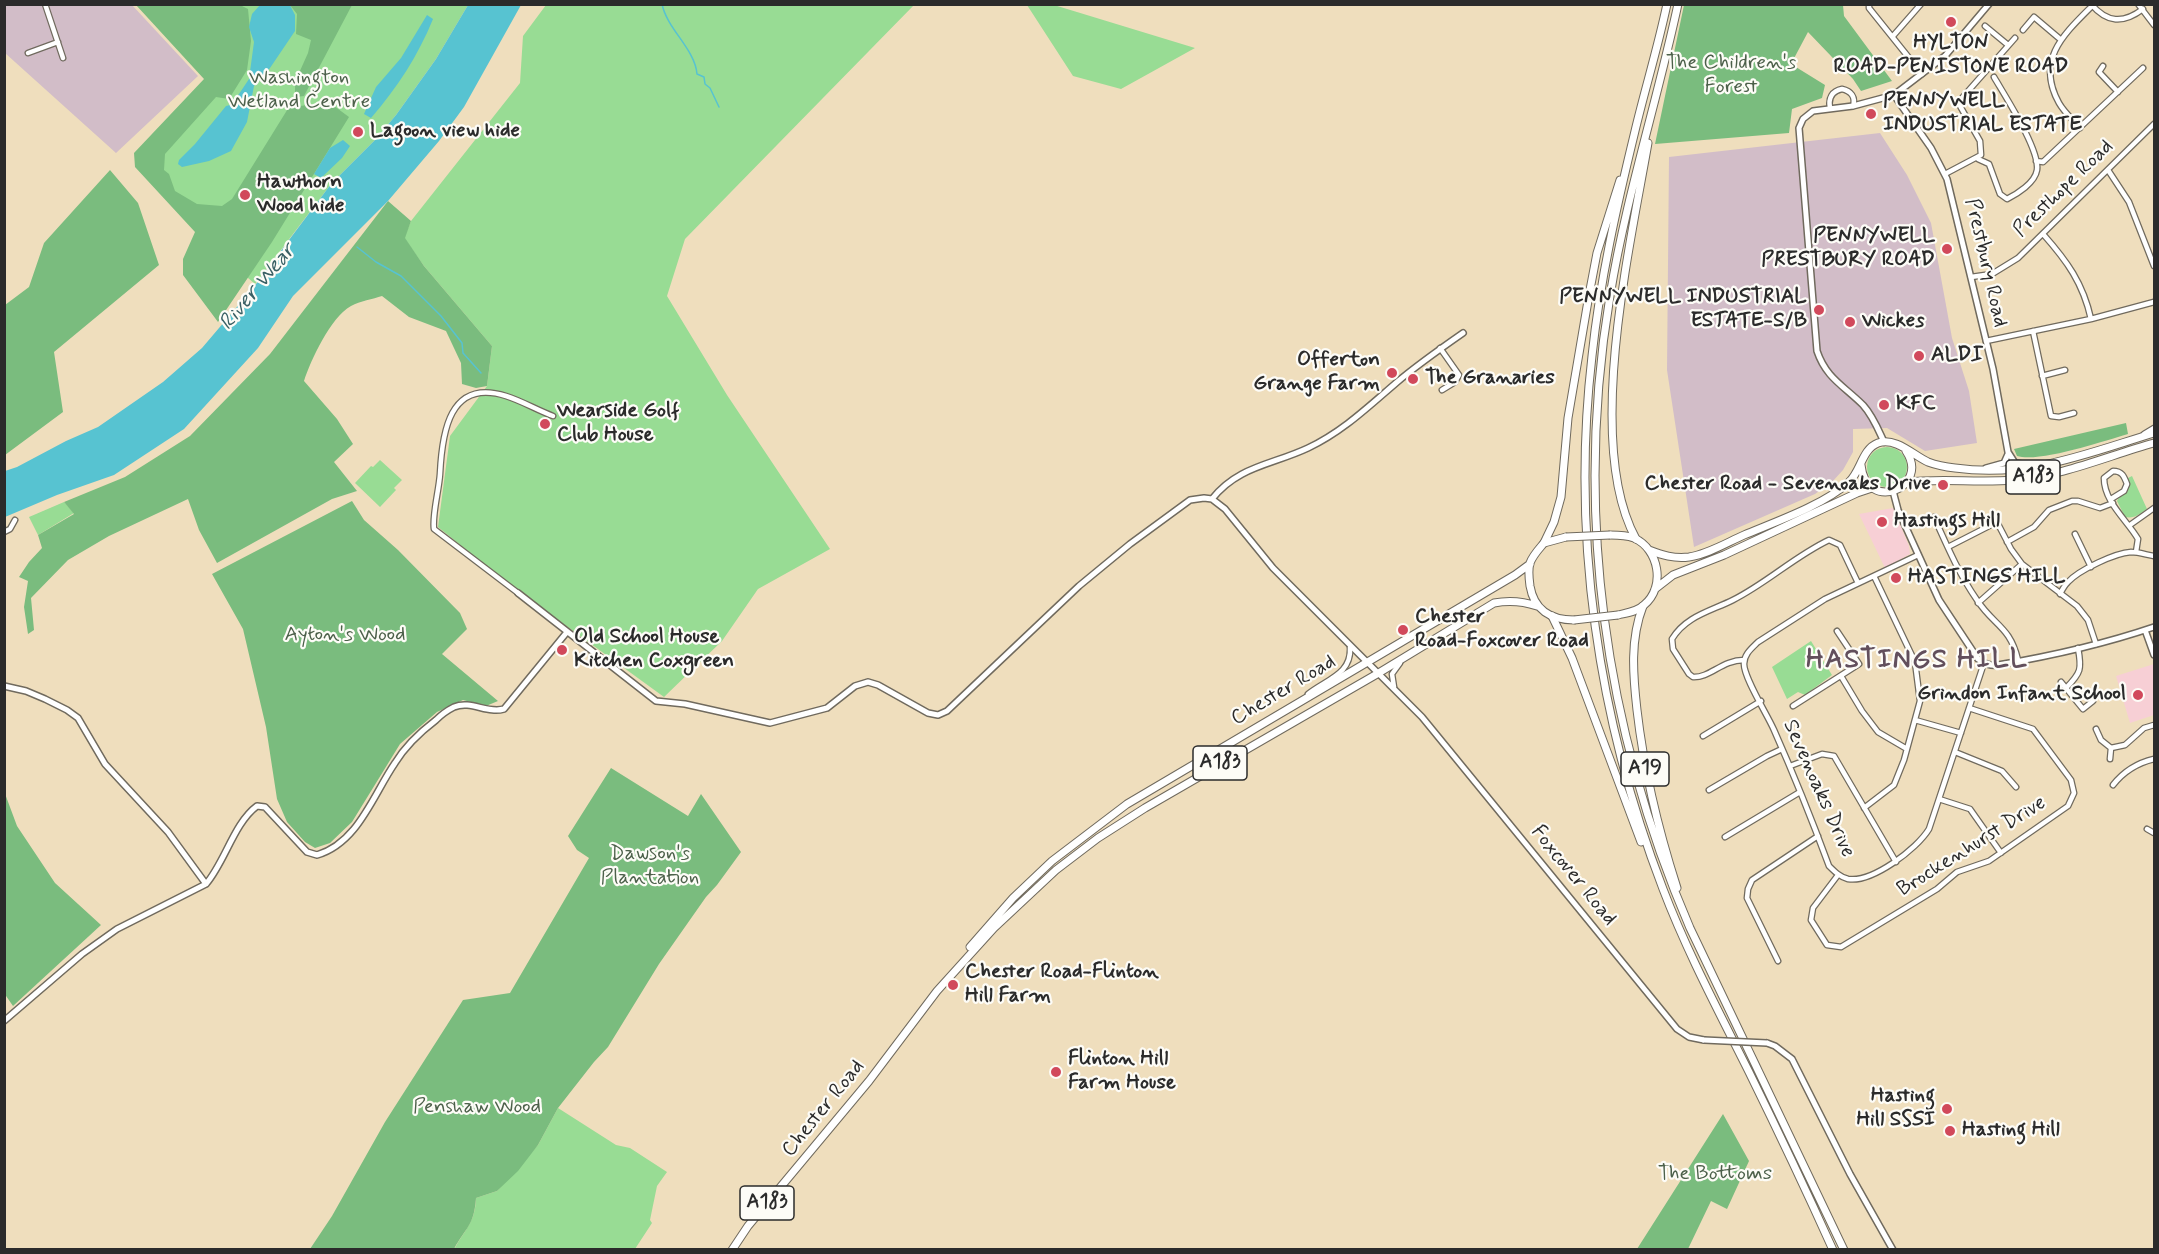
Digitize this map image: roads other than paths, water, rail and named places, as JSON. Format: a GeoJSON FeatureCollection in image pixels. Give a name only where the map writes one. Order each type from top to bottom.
{"type":"FeatureCollection","features":[{"type":"Feature","properties":{"kind":"main road","name":"A19"},"geometry":{"type":"LineString","coordinates":[[1667,4],[1609,244],[1592,358],[1586,449],[1586,529],[1597,640],[1613,728],[1635,808],[1665,894],[1718,1009],[1805,1185],[1833,1250]]}},
{"type":"Feature","properties":{"kind":"main road","name":"A19"},"geometry":{"type":"LineString","coordinates":[[1678,4],[1628,205],[1610,296],[1598,388],[1594,499],[1598,571],[1606,640],[1625,736],[1649,821],[1668,875],[1690,928],[1844,1250]]}},
{"type":"Feature","properties":{"kind":"main road"},"geometry":{"type":"LineString","coordinates":[[1657,93],[1621,312],[1613,399],[1617,477],[1623,513],[1636,539],[1649,550],[1671,557],[1700,555],[1806,508],[1829,495],[1848,483],[1862,465],[1865,454],[1872,447],[1884,442]]}},
{"type":"Feature","properties":{"kind":"main road"},"geometry":{"type":"LineString","coordinates":[[1635,132],[1597,253],[1568,418],[1561,497],[1554,522],[1530,564],[1529,578],[1537,606],[1563,620],[1631,612],[1643,606],[1655,590],[1673,575],[1724,555],[1872,488]]}},
{"type":"Feature","properties":{"kind":"main road","name":"A183"},"geometry":{"type":"LineString","coordinates":[[1884,442],[1899,445],[1939,465],[1969,470],[2002,471],[2072,460],[2154,433]]}},
{"type":"Feature","properties":{"kind":"main road","name":"A183"},"geometry":{"type":"LineString","coordinates":[[1893,491],[1901,488],[1907,482],[1931,479],[2012,480],[2044,476],[2074,470],[2154,442]]}},
{"type":"Feature","properties":{"kind":"main road"},"geometry":{"type":"LineString","coordinates":[[1904,449],[1912,469],[1907,482]]}},
{"type":"Feature","properties":{"kind":"main road"},"geometry":{"type":"LineString","coordinates":[[1862,465],[1866,481],[1872,488],[1885,492],[1893,491]]}},
{"type":"Feature","properties":{"kind":"main road"},"geometry":{"type":"LineString","coordinates":[[1544,543],[1566,537],[1610,535],[1636,539]]}},
{"type":"Feature","properties":{"kind":"main road"},"geometry":{"type":"LineString","coordinates":[[1649,550],[1657,571],[1655,590]]}},
{"type":"Feature","properties":{"kind":"main road","name":"Chester Road"},"geometry":{"type":"LineString","coordinates":[[732,1250],[748,1226],[869,1081],[971,946],[1013,898],[1052,861],[1095,827],[1164,781],[1515,575],[1530,564]]}},
{"type":"Feature","properties":{"kind":"main road","name":"Chester Road"},"geometry":{"type":"LineString","coordinates":[[940,987],[1018,903],[1098,838],[1233,755],[1377,674],[1494,603],[1508,600],[1537,606]]}},
{"type":"Feature","properties":{"kind":"main road","name":"A19"},"geometry":{"type":"LineString","coordinates":[[1643,606],[1636,624],[1633,642],[1635,695],[1643,760],[1665,849],[1690,928]]}},
{"type":"Feature","properties":{"kind":"main road"},"geometry":{"type":"LineString","coordinates":[[1552,616],[1572,658],[1647,856],[1665,894]]}},
{"type":"Feature","properties":{"kind":"street"},"geometry":{"type":"LineString","coordinates":[[45,4],[63,58]]}},
{"type":"Feature","properties":{"kind":"street"},"geometry":{"type":"LineString","coordinates":[[1869,4],[1869,8],[1923,74]]}},
{"type":"Feature","properties":{"kind":"street"},"geometry":{"type":"LineString","coordinates":[[1893,36],[1921,4]]}},
{"type":"Feature","properties":{"kind":"street"},"geometry":{"type":"LineString","coordinates":[[1884,442],[1874,419],[1864,406],[1829,375],[1821,364],[1817,351],[1799,128],[1803,119],[1813,111],[1853,106],[1894,95],[1945,56],[1989,4]]}},
{"type":"Feature","properties":{"kind":"street"},"geometry":{"type":"LineString","coordinates":[[2138,4],[2154,25]]}},
{"type":"Feature","properties":{"kind":"street"},"geometry":{"type":"LineString","coordinates":[[2080,128],[2059,103],[2052,84],[2052,62],[2060,39],[2092,5],[2104,18],[2132,18],[2143,9]]}},
{"type":"Feature","properties":{"kind":"street"},"geometry":{"type":"LineString","coordinates":[[2023,30],[2034,17],[2060,39]]}},
{"type":"Feature","properties":{"kind":"street"},"geometry":{"type":"LineString","coordinates":[[1984,26],[2008,45]]}},
{"type":"Feature","properties":{"kind":"street"},"geometry":{"type":"LineString","coordinates":[[1945,174],[1978,159],[1981,155],[1980,141],[1960,106],[1962,98],[2015,38]]}},
{"type":"Feature","properties":{"kind":"street"},"geometry":{"type":"LineString","coordinates":[[28,53],[58,42]]}},
{"type":"Feature","properties":{"kind":"street"},"geometry":{"type":"LineString","coordinates":[[2103,66],[2099,72],[2118,92]]}},
{"type":"Feature","properties":{"kind":"street"},"geometry":{"type":"LineString","coordinates":[[2036,161],[2043,162],[2143,68]]}},
{"type":"Feature","properties":{"kind":"street"},"geometry":{"type":"LineString","coordinates":[[1978,159],[1989,164],[2000,194],[2007,199],[2016,195],[2033,179],[2037,170],[2036,161],[2021,124],[1994,77]]}},
{"type":"Feature","properties":{"kind":"street"},"geometry":{"type":"LineString","coordinates":[[1830,108],[1831,95],[1842,89],[1853,96],[1855,100],[1853,106]]}},
{"type":"Feature","properties":{"kind":"street","name":"Prestbury Road"},"geometry":{"type":"LineString","coordinates":[[1894,95],[1931,148],[1945,174],[1986,341],[2008,452]]}},
{"type":"Feature","properties":{"kind":"street","name":"Presthope Road"},"geometry":{"type":"LineString","coordinates":[[1971,278],[1992,274],[2018,258],[2154,123]]}},
{"type":"Feature","properties":{"kind":"street"},"geometry":{"type":"LineString","coordinates":[[2108,170],[2129,202],[2154,266]]}},
{"type":"Feature","properties":{"kind":"street"},"geometry":{"type":"LineString","coordinates":[[2043,234],[2064,256],[2075,274],[2086,297],[2091,319]]}},
{"type":"Feature","properties":{"kind":"street"},"geometry":{"type":"LineString","coordinates":[[1986,341],[2091,319],[2154,302]]}},
{"type":"Feature","properties":{"kind":"street"},"geometry":{"type":"LineString","coordinates":[[2033,331],[2051,416],[2059,417],[2074,413]]}},
{"type":"Feature","properties":{"kind":"street"},"geometry":{"type":"LineString","coordinates":[[553,416],[505,396],[485,394],[474,395],[453,408],[441,461],[434,529],[651,698],[662,703],[685,704],[770,723],[827,708],[855,686],[868,682],[878,685],[928,713],[938,715],[947,711],[1079,586],[1130,544],[1190,500],[1212,499],[1232,478],[1306,449],[1335,434],[1398,381],[1463,333]]}},
{"type":"Feature","properties":{"kind":"street"},"geometry":{"type":"LineString","coordinates":[[1440,348],[1459,375],[1455,382],[1442,390]]}},
{"type":"Feature","properties":{"kind":"street"},"geometry":{"type":"LineString","coordinates":[[2042,376],[2065,370]]}},
{"type":"Feature","properties":{"kind":"street"},"geometry":{"type":"LineString","coordinates":[[2137,438],[2154,428]]}},
{"type":"Feature","properties":{"kind":"street"},"geometry":{"type":"LineString","coordinates":[[2008,452],[2014,463],[2041,466]]}},
{"type":"Feature","properties":{"kind":"street"},"geometry":{"type":"LineString","coordinates":[[1969,470],[2001,465],[2007,460],[2008,452]]}},
{"type":"Feature","properties":{"kind":"street"},"geometry":{"type":"LineString","coordinates":[[2007,542],[2034,527],[2049,510],[2072,501],[2100,508],[2112,501],[2124,491],[2127,483],[2119,471],[2113,471],[2104,478],[2104,484],[2112,501],[2138,540],[2136,552]]}},
{"type":"Feature","properties":{"kind":"street"},"geometry":{"type":"LineString","coordinates":[[1893,491],[1898,510],[1939,600],[1978,659],[1984,663],[1991,666],[2078,648],[2126,637],[2154,627]]}},
{"type":"Feature","properties":{"kind":"street","name":"Foxcover Road"},"geometry":{"type":"LineString","coordinates":[[1212,499],[1225,509],[1273,568],[1422,717],[1677,1029],[1689,1037],[1704,1040],[1767,1043],[1792,1059],[1850,1174],[1893,1250]]}},
{"type":"Feature","properties":{"kind":"street"},"geometry":{"type":"LineString","coordinates":[[2130,525],[2154,508]]}},
{"type":"Feature","properties":{"kind":"street"},"geometry":{"type":"LineString","coordinates":[[1934,517],[1960,572],[1978,603],[2011,638],[2019,660]]}},
{"type":"Feature","properties":{"kind":"street"},"geometry":{"type":"LineString","coordinates":[[4,532],[10,529],[15,520]]}},
{"type":"Feature","properties":{"kind":"street"},"geometry":{"type":"LineString","coordinates":[[1948,547],[1997,522],[2022,564],[2077,606],[2088,620],[2096,644]]}},
{"type":"Feature","properties":{"kind":"street"},"geometry":{"type":"LineString","coordinates":[[2075,534],[2091,567]]}},
{"type":"Feature","properties":{"kind":"street"},"geometry":{"type":"LineString","coordinates":[[1858,583],[1840,545],[1829,540],[1734,600],[1703,612],[1675,633],[1672,639],[1673,649],[1693,677],[1704,675],[1727,662],[1744,660],[1749,650],[1758,642],[1825,600],[1918,555]]}},
{"type":"Feature","properties":{"kind":"street"},"geometry":{"type":"LineString","coordinates":[[2060,594],[2067,582],[2091,567],[2124,553],[2136,552],[2154,556]]}},
{"type":"Feature","properties":{"kind":"street"},"geometry":{"type":"LineString","coordinates":[[1978,603],[2022,564]]}},
{"type":"Feature","properties":{"kind":"street"},"geometry":{"type":"LineString","coordinates":[[1864,808],[1894,784],[1907,749],[1920,701],[1915,662],[1874,576]]}},
{"type":"Feature","properties":{"kind":"street"},"geometry":{"type":"LineString","coordinates":[[2145,630],[2154,655]]}},
{"type":"Feature","properties":{"kind":"street"},"geometry":{"type":"LineString","coordinates":[[1793,706],[1859,664],[1837,631]]}},
{"type":"Feature","properties":{"kind":"street"},"geometry":{"type":"LineString","coordinates":[[4,1021],[82,954],[117,928],[206,884],[238,831],[257,806],[265,807],[308,852],[316,855],[332,848],[352,831],[366,814],[394,764],[420,732],[454,707],[469,705],[491,711],[504,709],[567,632]]}},
{"type":"Feature","properties":{"kind":"street"},"geometry":{"type":"LineString","coordinates":[[1395,691],[1392,678],[1394,669],[1432,640]]}},
{"type":"Feature","properties":{"kind":"street"},"geometry":{"type":"LineString","coordinates":[[1294,705],[1346,668],[1350,658],[1350,647]]}},
{"type":"Feature","properties":{"kind":"street"},"geometry":{"type":"LineString","coordinates":[[2066,688],[2079,676],[2081,664],[2078,648]]}},
{"type":"Feature","properties":{"kind":"street","name":"Sevenoaks Drive"},"geometry":{"type":"LineString","coordinates":[[1744,660],[1748,680],[1761,701],[1790,766],[1829,866],[1838,875],[1850,879],[1863,878],[1896,862],[1914,849],[1924,838],[1984,663]]}},
{"type":"Feature","properties":{"kind":"street"},"geometry":{"type":"LineString","coordinates":[[1841,676],[1878,732],[1907,749]]}},
{"type":"Feature","properties":{"kind":"street"},"geometry":{"type":"LineString","coordinates":[[2061,682],[2083,709],[2093,701]]}},
{"type":"Feature","properties":{"kind":"street"},"geometry":{"type":"LineString","coordinates":[[4,686],[26,691],[45,699],[78,718],[105,764],[168,832],[206,884]]}},
{"type":"Feature","properties":{"kind":"street"},"geometry":{"type":"LineString","coordinates":[[1703,736],[1761,701]]}},
{"type":"Feature","properties":{"kind":"street","name":"Brockenhurst Drive"},"geometry":{"type":"LineString","coordinates":[[1838,875],[1813,908],[1811,920],[1827,945],[1841,947],[1937,889],[1958,872],[1989,861],[2068,806],[2074,793],[2071,780],[2033,729],[1970,708]]}},
{"type":"Feature","properties":{"kind":"street"},"geometry":{"type":"LineString","coordinates":[[1916,720],[1961,733]]}},
{"type":"Feature","properties":{"kind":"street"},"geometry":{"type":"LineString","coordinates":[[2111,748],[2125,745],[2144,728],[2154,725]]}},
{"type":"Feature","properties":{"kind":"street"},"geometry":{"type":"LineString","coordinates":[[2096,729],[2101,740],[2111,748]]}},
{"type":"Feature","properties":{"kind":"street"},"geometry":{"type":"LineString","coordinates":[[2110,759],[2111,748]]}},
{"type":"Feature","properties":{"kind":"street"},"geometry":{"type":"LineString","coordinates":[[1709,790],[1782,749]]}},
{"type":"Feature","properties":{"kind":"street"},"geometry":{"type":"LineString","coordinates":[[1955,752],[2002,771],[2016,787]]}},
{"type":"Feature","properties":{"kind":"street"},"geometry":{"type":"LineString","coordinates":[[1790,766],[1822,754],[1834,756],[1896,862]]}},
{"type":"Feature","properties":{"kind":"street"},"geometry":{"type":"LineString","coordinates":[[2113,785],[2121,775],[2134,766],[2154,759]]}},
{"type":"Feature","properties":{"kind":"street"},"geometry":{"type":"LineString","coordinates":[[1725,837],[1800,792]]}},
{"type":"Feature","properties":{"kind":"street"},"geometry":{"type":"LineString","coordinates":[[1939,799],[1970,809],[2001,853]]}},
{"type":"Feature","properties":{"kind":"street"},"geometry":{"type":"LineString","coordinates":[[2147,829],[2154,832]]}},
{"type":"Feature","properties":{"kind":"street"},"geometry":{"type":"LineString","coordinates":[[1778,961],[1748,898],[1748,889],[1752,880],[1818,837]]}},
{"type":"Feature","properties":{"kind":"water"},"geometry":{"type":"Polygon","coordinates":[[[260,5],[290,5],[295,15],[295,31],[270,68],[254,86],[247,122],[231,151],[209,161],[182,167],[178,164],[179,160],[226,106],[235,100],[249,79],[254,42],[249,27],[252,14],[260,5]]]}},
{"type":"Feature","properties":{"kind":"water","name":"River Wear"},"geometry":{"type":"Polygon","coordinates":[[[468,5],[521,5],[464,107],[439,141],[388,201],[293,296],[258,348],[184,429],[114,475],[57,495],[5,517],[5,471],[98,427],[163,382],[202,348],[253,288],[331,184],[375,140],[396,115],[436,59],[468,5]]]}},
{"type":"Feature","properties":{"kind":"water"},"geometry":{"type":"Polygon","coordinates":[[[427,15],[433,19],[406,71],[371,118],[364,114],[376,87],[401,58],[427,15]]]}},
{"type":"Feature","properties":{"kind":"water"},"geometry":{"type":"Polygon","coordinates":[[[343,140],[350,146],[342,158],[321,178],[314,174],[330,148],[343,140]]]}},
{"type":"Feature","properties":{"kind":"waterway"},"geometry":{"type":"LineString","coordinates":[[662,4],[669,22],[691,56],[697,74],[704,77],[705,84],[710,88],[719,107]]}},
{"type":"Feature","properties":{"kind":"waterway"},"geometry":{"type":"LineString","coordinates":[[357,247],[376,262],[401,276],[441,316],[462,343],[463,353],[481,373]]}},
{"type":"Feature","properties":{"kind":"place","name":"HYLTON ROAD-PENISTONE ROAD"},"geometry":{"type":"Point","coordinates":[1951,22]}},
{"type":"Feature","properties":{"kind":"place","name":"PENNYWELL INDUSTRIAL ESTATE"},"geometry":{"type":"Point","coordinates":[1871,114]}},
{"type":"Feature","properties":{"kind":"place","name":"Lagoon view hide"},"geometry":{"type":"Point","coordinates":[358,132]}},
{"type":"Feature","properties":{"kind":"place","name":"Hawthorn Wood hide"},"geometry":{"type":"Point","coordinates":[245,195]}},
{"type":"Feature","properties":{"kind":"place","name":"PENNYWELL PRESTBURY ROAD"},"geometry":{"type":"Point","coordinates":[1947,249]}},
{"type":"Feature","properties":{"kind":"place","name":"PENNYWELL INDUSTRIAL ESTATE-S/B"},"geometry":{"type":"Point","coordinates":[1819,310]}},
{"type":"Feature","properties":{"kind":"place","name":"Wickes"},"geometry":{"type":"Point","coordinates":[1850,322]}},
{"type":"Feature","properties":{"kind":"place","name":"ALDI"},"geometry":{"type":"Point","coordinates":[1919,356]}},
{"type":"Feature","properties":{"kind":"place","name":"Offerton Grange Farm"},"geometry":{"type":"Point","coordinates":[1392,373]}},
{"type":"Feature","properties":{"kind":"place","name":"The Granaries"},"geometry":{"type":"Point","coordinates":[1413,379]}},
{"type":"Feature","properties":{"kind":"place","name":"KFC"},"geometry":{"type":"Point","coordinates":[1884,405]}},
{"type":"Feature","properties":{"kind":"place","name":"Wearside Golf Club House"},"geometry":{"type":"Point","coordinates":[545,424]}},
{"type":"Feature","properties":{"kind":"place","name":"Chester Road - Sevenoaks Drive"},"geometry":{"type":"Point","coordinates":[1943,485]}},
{"type":"Feature","properties":{"kind":"place","name":"Hastings Hill"},"geometry":{"type":"Point","coordinates":[1882,522]}},
{"type":"Feature","properties":{"kind":"place","name":"HASTINGS HILL"},"geometry":{"type":"Point","coordinates":[1896,578]}},
{"type":"Feature","properties":{"kind":"place","name":"Chester Road-Foxcover Road"},"geometry":{"type":"Point","coordinates":[1403,630]}},
{"type":"Feature","properties":{"kind":"place","name":"Old School House Kitchen Coxgreen"},"geometry":{"type":"Point","coordinates":[562,650]}},
{"type":"Feature","properties":{"kind":"place","name":"Grindon Infant School"},"geometry":{"type":"Point","coordinates":[2138,695]}},
{"type":"Feature","properties":{"kind":"place","name":"Chester Road-Flinton Hill Farm"},"geometry":{"type":"Point","coordinates":[953,985]}},
{"type":"Feature","properties":{"kind":"place","name":"Flinton Hill Farm House"},"geometry":{"type":"Point","coordinates":[1056,1072]}},
{"type":"Feature","properties":{"kind":"place","name":"Hasting Hill SSSI"},"geometry":{"type":"Point","coordinates":[1947,1109]}},
{"type":"Feature","properties":{"kind":"place","name":"Hasting Hill"},"geometry":{"type":"Point","coordinates":[1950,1131]}},
{"type":"Feature","properties":{"kind":"district","name":"HASTINGS HILL"},"geometry":{"type":"Point","coordinates":[1917,661]}},
{"type":"Feature","properties":{"kind":"park label","name":"The Children's Forest"},"geometry":{"type":"Point","coordinates":[1731,76]}},
{"type":"Feature","properties":{"kind":"park label","name":"Washington Wetland Centre"},"geometry":{"type":"Point","coordinates":[299,91]}},
{"type":"Feature","properties":{"kind":"park label","name":"Ayton's Wood"},"geometry":{"type":"Point","coordinates":[345,636]}},
{"type":"Feature","properties":{"kind":"park label","name":"Dawson's Plantation"},"geometry":{"type":"Point","coordinates":[650,867]}},
{"type":"Feature","properties":{"kind":"park label","name":"Penshaw Wood"},"geometry":{"type":"Point","coordinates":[477,1108]}},
{"type":"Feature","properties":{"kind":"park label","name":"The Bottoms"},"geometry":{"type":"Point","coordinates":[1715,1175]}}]}
